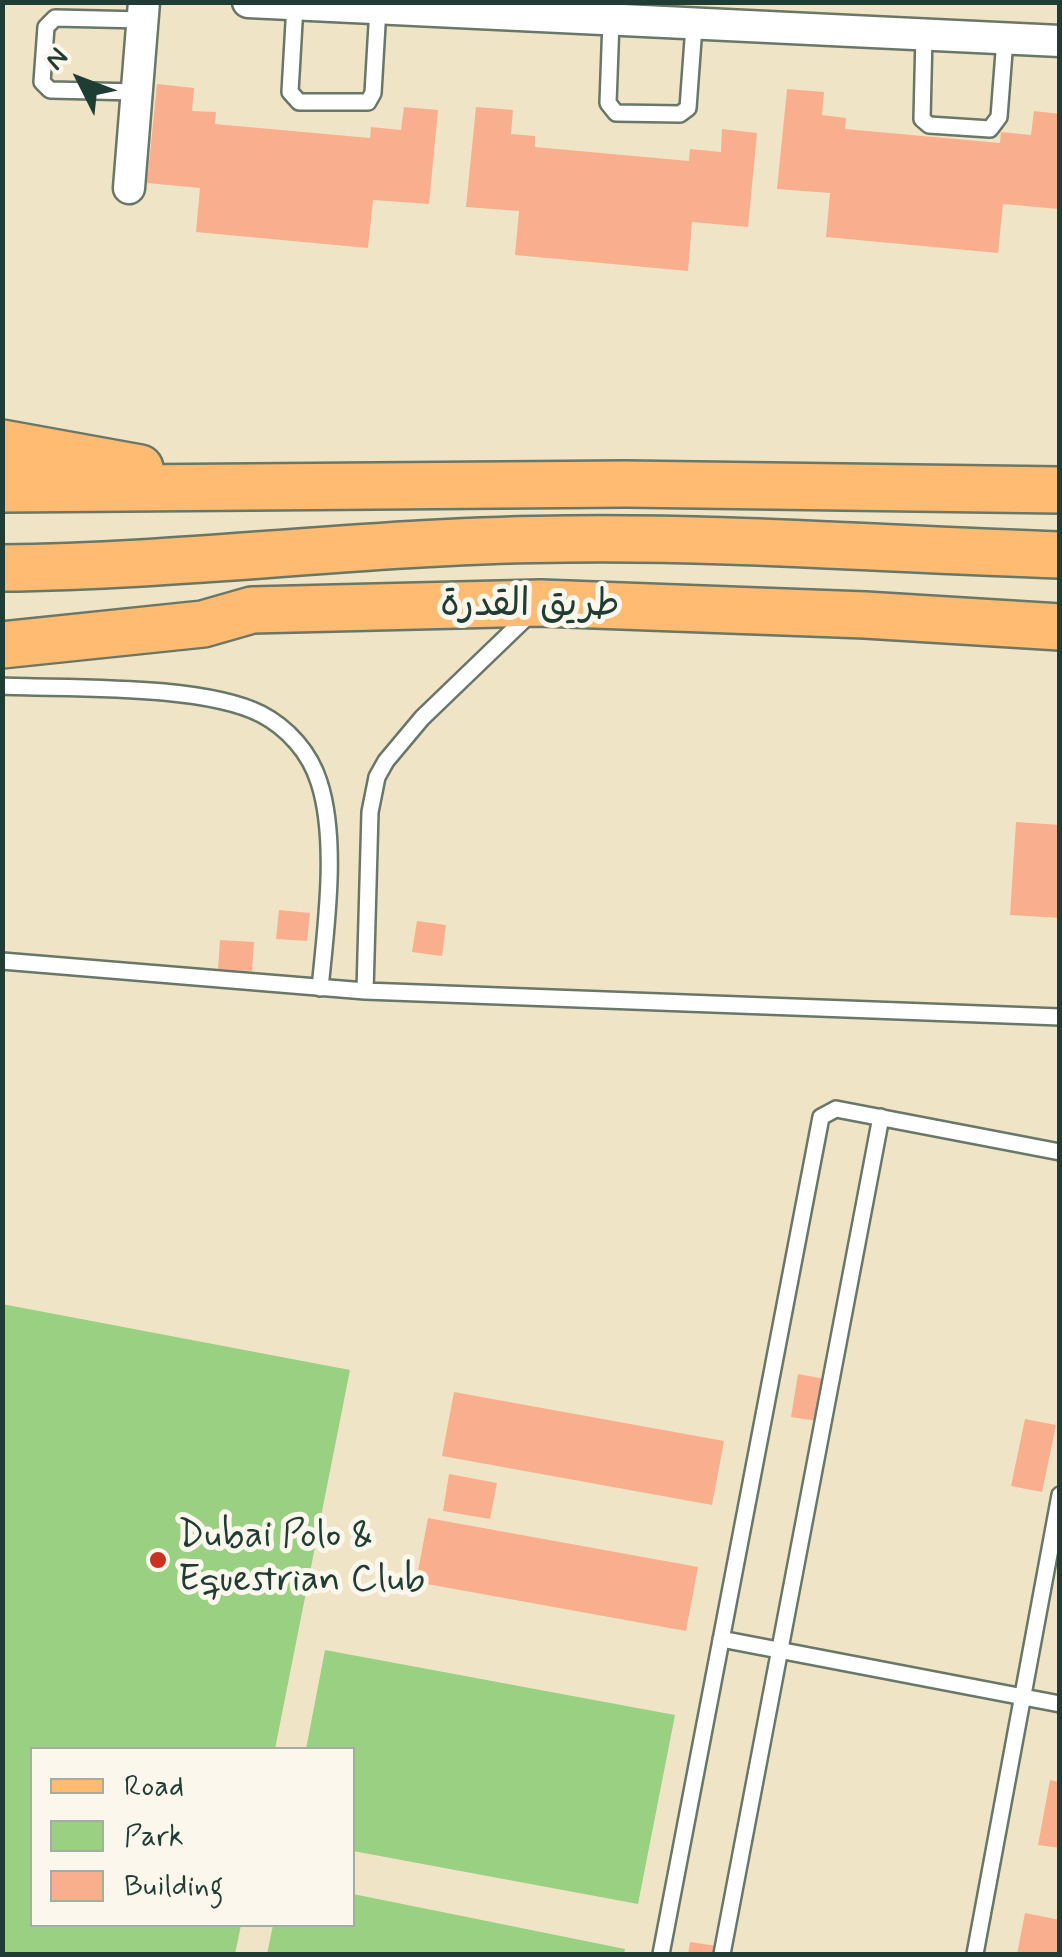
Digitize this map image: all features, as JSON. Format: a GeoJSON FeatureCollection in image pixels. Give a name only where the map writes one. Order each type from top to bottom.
{"type":"FeatureCollection","features":[{"type":"Feature","properties":{"kind":"main road"},"geometry":{"type":"LineString","coordinates":[[2,442],[236,486]]}},
{"type":"Feature","properties":{"kind":"main road"},"geometry":{"type":"LineString","coordinates":[[2,489],[646,484],[1060,490]]}},
{"type":"Feature","properties":{"kind":"main road","name":"طريق القدرة"},"geometry":{"type":"LineString","coordinates":[[2,568],[156,563],[462,541],[569,539],[1060,555]]}},
{"type":"Feature","properties":{"kind":"main road","name":"طريق القدرة"},"geometry":{"type":"LineString","coordinates":[[2,645],[203,624],[252,610],[541,603],[866,615],[1060,628]]}},
{"type":"Feature","properties":{"kind":"main road"},"geometry":{"type":"LineString","coordinates":[[2,614],[252,610]]}},
{"type":"Feature","properties":{"kind":"street"},"geometry":{"type":"LineString","coordinates":[[248,2],[631,15],[694,26],[1060,41]]}},
{"type":"Feature","properties":{"kind":"street"},"geometry":{"type":"LineString","coordinates":[[129,188],[144,11]]}},
{"type":"Feature","properties":{"kind":"lane"},"geometry":{"type":"LineString","coordinates":[[295,4],[290,92],[299,102],[368,102],[372,93],[378,8]]}},
{"type":"Feature","properties":{"kind":"lane"},"geometry":{"type":"LineString","coordinates":[[137,92],[54,91],[45,87],[42,82],[46,27],[55,18],[144,11]]}},
{"type":"Feature","properties":{"kind":"lane"},"geometry":{"type":"LineString","coordinates":[[631,15],[608,103],[616,113],[684,112],[689,103],[694,26]]}},
{"type":"Feature","properties":{"kind":"lane"},"geometry":{"type":"LineString","coordinates":[[924,36],[922,120],[929,125],[990,128],[1000,118],[1005,39]]}},
{"type":"Feature","properties":{"kind":"lane"},"geometry":{"type":"LineString","coordinates":[[365,991],[370,812],[377,777],[422,718],[541,603]]}},
{"type":"Feature","properties":{"kind":"lane"},"geometry":{"type":"LineString","coordinates":[[2,686],[176,694],[258,712],[288,733],[310,762],[323,795],[330,894],[320,988]]}},
{"type":"Feature","properties":{"kind":"lane"},"geometry":{"type":"LineString","coordinates":[[2,961],[365,991],[1060,1017]]}},
{"type":"Feature","properties":{"kind":"lane"},"geometry":{"type":"LineString","coordinates":[[662,1954],[820,1122],[825,1112],[836,1109],[1060,1152]]}},
{"type":"Feature","properties":{"kind":"lane"},"geometry":{"type":"LineString","coordinates":[[722,1954],[881,1117]]}},
{"type":"Feature","properties":{"kind":"lane"},"geometry":{"type":"LineString","coordinates":[[975,1954],[1060,1495]]}},
{"type":"Feature","properties":{"kind":"lane"},"geometry":{"type":"LineString","coordinates":[[721,1639],[1060,1704]]}},
{"type":"Feature","properties":{"kind":"green space","name":"Dubai Polo & Equestrian Club"},"geometry":{"type":"Polygon","coordinates":[[[2,1304],[350,1370],[275,1747],[30,1747],[30,1927],[241,1927],[235,1954],[3,1954],[2,1304]]]}},
{"type":"Feature","properties":{"kind":"green space"},"geometry":{"type":"Polygon","coordinates":[[[325,1650],[675,1715],[638,1904],[355,1851],[355,1747],[306,1747],[325,1650]]]}},
{"type":"Feature","properties":{"kind":"green space"},"geometry":{"type":"Polygon","coordinates":[[[355,1894],[625,1949],[624,1954],[267,1954],[273,1927],[355,1927],[355,1894]]]}},
{"type":"Feature","properties":{"kind":"building"},"geometry":{"type":"Polygon","coordinates":[[[157,84],[194,88],[192,111],[216,112],[215,124],[370,138],[371,127],[401,130],[404,107],[438,110],[429,204],[373,200],[368,248],[196,232],[200,188],[147,183],[157,84]]]}},
{"type":"Feature","properties":{"kind":"building"},"geometry":{"type":"Polygon","coordinates":[[[787,89],[824,92],[822,115],[846,118],[845,129],[1000,143],[1001,132],[1031,135],[1034,111],[1060,114],[1059,209],[1003,204],[998,253],[826,237],[830,193],[777,189],[787,89]]]}},
{"type":"Feature","properties":{"kind":"building"},"geometry":{"type":"Polygon","coordinates":[[[476,107],[513,110],[511,134],[535,136],[535,147],[689,161],[690,149],[721,152],[722,129],[757,133],[748,227],[692,222],[688,271],[515,255],[519,211],[466,207],[476,107]]]}},
{"type":"Feature","properties":{"kind":"building"},"geometry":{"type":"Polygon","coordinates":[[[1016,822],[1060,825],[1060,918],[1010,915],[1016,822]]]}},
{"type":"Feature","properties":{"kind":"building"},"geometry":{"type":"Polygon","coordinates":[[[279,910],[310,913],[307,941],[276,939],[279,910]]]}},
{"type":"Feature","properties":{"kind":"building"},"geometry":{"type":"Polygon","coordinates":[[[417,921],[446,925],[442,956],[412,952],[417,921]]]}},
{"type":"Feature","properties":{"kind":"building"},"geometry":{"type":"Polygon","coordinates":[[[220,940],[254,942],[252,971],[218,969],[220,940]]]}},
{"type":"Feature","properties":{"kind":"building"},"geometry":{"type":"Polygon","coordinates":[[[798,1374],[825,1379],[818,1421],[791,1417],[798,1374]]]}},
{"type":"Feature","properties":{"kind":"building"},"geometry":{"type":"Polygon","coordinates":[[[454,1392],[724,1441],[712,1505],[442,1456],[454,1392]]]}},
{"type":"Feature","properties":{"kind":"building"},"geometry":{"type":"Polygon","coordinates":[[[1025,1419],[1056,1425],[1042,1492],[1011,1486],[1025,1419]]]}},
{"type":"Feature","properties":{"kind":"building"},"geometry":{"type":"Polygon","coordinates":[[[449,1474],[497,1483],[490,1519],[443,1511],[449,1474]]]}},
{"type":"Feature","properties":{"kind":"building"},"geometry":{"type":"Polygon","coordinates":[[[428,1518],[698,1567],[686,1631],[416,1582],[428,1518]]]}},
{"type":"Feature","properties":{"kind":"building"},"geometry":{"type":"Polygon","coordinates":[[[1050,1780],[1060,1782],[1060,1848],[1038,1845],[1050,1780]]]}},
{"type":"Feature","properties":{"kind":"building"},"geometry":{"type":"Polygon","coordinates":[[[1025,1913],[1060,1920],[1060,1954],[1017,1954],[1025,1913]]]}},
{"type":"Feature","properties":{"kind":"building"},"geometry":{"type":"Polygon","coordinates":[[[690,1942],[717,1946],[716,1954],[688,1954],[690,1942]]]}},
{"type":"Feature","properties":{"kind":"place","name":"Dubai Polo & Equestrian Club"},"geometry":{"type":"Point","coordinates":[158,1560]}}]}
